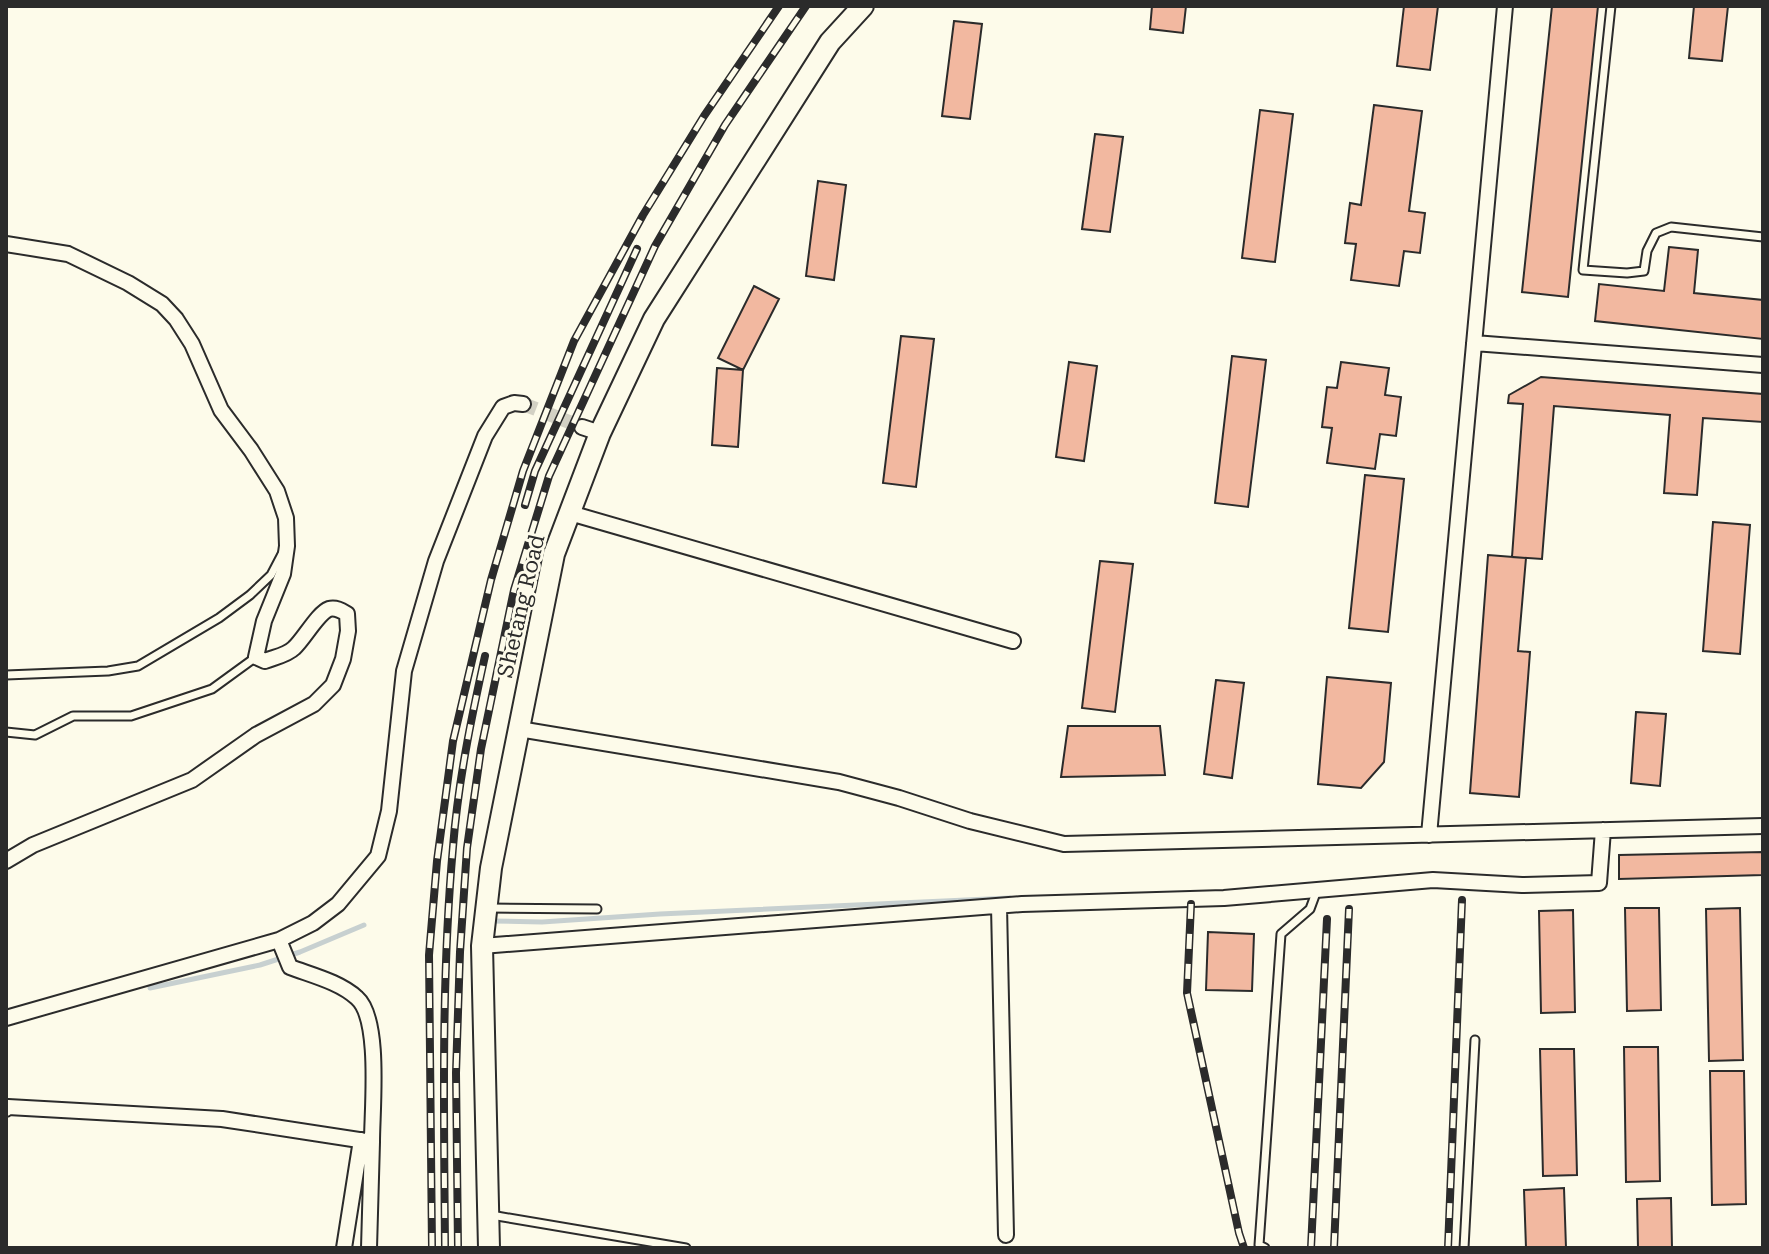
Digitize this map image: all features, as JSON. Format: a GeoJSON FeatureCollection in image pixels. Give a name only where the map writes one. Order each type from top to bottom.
{"type":"FeatureCollection","features":[{"type":"Feature","properties":{"kind":"street","name":"Shetang Road"},"geometry":{"type":"LineString","coordinates":[[489,1248],[482,946],[486,908],[491,868],[554,554],[570,513],[591,430],[654,319],[830,42],[863,6]]}},
{"type":"Feature","properties":{"kind":"street"},"geometry":{"type":"LineString","coordinates":[[1429,835],[1505,6]]}},
{"type":"Feature","properties":{"kind":"street"},"geometry":{"type":"LineString","coordinates":[[6,244],[68,254],[128,283],[162,304],[192,344],[221,410],[277,491],[286,518],[287,546],[283,574],[264,621],[256,657],[265,661],[291,651],[329,609],[338,609],[347,614],[348,631],[343,659],[333,685],[314,704],[256,735],[192,780],[33,845],[6,861]]}},
{"type":"Feature","properties":{"kind":"street"},"geometry":{"type":"LineString","coordinates":[[1474,343],[1763,365]]}},
{"type":"Feature","properties":{"kind":"street"},"geometry":{"type":"LineString","coordinates":[[6,1018],[280,943],[338,904],[378,856],[389,811],[404,671],[436,561],[485,436],[503,407],[523,404]]}},
{"type":"Feature","properties":{"kind":"street"},"geometry":{"type":"LineString","coordinates":[[570,513],[1013,641]]}},
{"type":"Feature","properties":{"kind":"street"},"geometry":{"type":"LineString","coordinates":[[519,729],[839,782],[970,821],[1064,844],[1763,826]]}},
{"type":"Feature","properties":{"kind":"street"},"geometry":{"type":"LineString","coordinates":[[482,946],[999,906],[1224,898],[1433,880],[1522,885],[1599,883],[1603,830]]}},
{"type":"Feature","properties":{"kind":"street"},"geometry":{"type":"LineString","coordinates":[[999,906],[1006,1235]]}},
{"type":"Feature","properties":{"kind":"street"},"geometry":{"type":"LineString","coordinates":[[280,943],[290,967],[355,995],[365,1005],[373,1040],[367,1141],[369,1248]]}},
{"type":"Feature","properties":{"kind":"street"},"geometry":{"type":"LineString","coordinates":[[6,1109],[222,1119],[367,1141]]}},
{"type":"Feature","properties":{"kind":"street"},"geometry":{"type":"LineString","coordinates":[[344,1248],[367,1141]]}},
{"type":"Feature","properties":{"kind":"lane"},"geometry":{"type":"LineString","coordinates":[[1611,6],[1583,270],[1644,271],[1647,251],[1656,233],[1671,227],[1763,237]]}},
{"type":"Feature","properties":{"kind":"lane"},"geometry":{"type":"LineString","coordinates":[[6,675],[108,671],[138,666],[219,618],[250,595],[271,575],[287,546]]}},
{"type":"Feature","properties":{"kind":"lane"},"geometry":{"type":"LineString","coordinates":[[6,732],[35,735],[73,716],[131,716],[212,689],[256,657]]}},
{"type":"Feature","properties":{"kind":"lane"},"geometry":{"type":"LineString","coordinates":[[1265,1248],[1259,1245],[1281,934],[1310,909],[1317,890]]}},
{"type":"Feature","properties":{"kind":"lane"},"geometry":{"type":"LineString","coordinates":[[486,908],[597,909]]}},
{"type":"Feature","properties":{"kind":"lane"},"geometry":{"type":"LineString","coordinates":[[1464,1248],[1475,1040]]}},
{"type":"Feature","properties":{"kind":"lane"},"geometry":{"type":"LineString","coordinates":[[489,1215],[686,1248]]}},
{"type":"Feature","properties":{"kind":"building"},"geometry":{"type":"Polygon","coordinates":[[[1152,6],[1186,6],[1183,33],[1150,29],[1152,6]]]}},
{"type":"Feature","properties":{"kind":"building"},"geometry":{"type":"Polygon","coordinates":[[[1404,6],[1438,6],[1430,70],[1397,66],[1404,6]]]}},
{"type":"Feature","properties":{"kind":"building"},"geometry":{"type":"Polygon","coordinates":[[[1552,6],[1598,6],[1568,297],[1522,292],[1552,6]]]}},
{"type":"Feature","properties":{"kind":"building"},"geometry":{"type":"Polygon","coordinates":[[[1694,6],[1728,6],[1722,61],[1689,58],[1694,6]]]}},
{"type":"Feature","properties":{"kind":"building"},"geometry":{"type":"Polygon","coordinates":[[[954,21],[982,24],[970,119],[942,116],[954,21]]]}},
{"type":"Feature","properties":{"kind":"building"},"geometry":{"type":"Polygon","coordinates":[[[1374,105],[1422,111],[1409,211],[1425,213],[1420,253],[1404,251],[1399,286],[1351,280],[1356,244],[1345,243],[1350,203],[1361,205],[1374,105]]]}},
{"type":"Feature","properties":{"kind":"building"},"geometry":{"type":"Polygon","coordinates":[[[1260,110],[1293,114],[1275,262],[1242,258],[1260,110]]]}},
{"type":"Feature","properties":{"kind":"building"},"geometry":{"type":"Polygon","coordinates":[[[1095,134],[1123,137],[1110,232],[1082,229],[1095,134]]]}},
{"type":"Feature","properties":{"kind":"building"},"geometry":{"type":"Polygon","coordinates":[[[818,181],[846,185],[834,280],[806,276],[818,181]]]}},
{"type":"Feature","properties":{"kind":"building"},"geometry":{"type":"Polygon","coordinates":[[[1669,247],[1698,250],[1694,293],[1763,300],[1763,339],[1595,321],[1599,284],[1664,291],[1669,247]]]}},
{"type":"Feature","properties":{"kind":"building"},"geometry":{"type":"Polygon","coordinates":[[[754,286],[779,299],[743,370],[718,358],[754,286]]]}},
{"type":"Feature","properties":{"kind":"building"},"geometry":{"type":"Polygon","coordinates":[[[901,336],[934,339],[916,487],[883,483],[901,336]]]}},
{"type":"Feature","properties":{"kind":"building"},"geometry":{"type":"Polygon","coordinates":[[[1232,356],[1266,360],[1248,507],[1215,503],[1232,356]]]}},
{"type":"Feature","properties":{"kind":"building"},"geometry":{"type":"Polygon","coordinates":[[[1069,362],[1097,366],[1084,461],[1056,457],[1069,362]]]}},
{"type":"Feature","properties":{"kind":"building"},"geometry":{"type":"Polygon","coordinates":[[[1341,362],[1389,368],[1385,395],[1401,397],[1396,436],[1380,434],[1375,469],[1327,463],[1332,428],[1322,427],[1327,387],[1337,388],[1341,362]]]}},
{"type":"Feature","properties":{"kind":"building"},"geometry":{"type":"Polygon","coordinates":[[[717,368],[743,370],[738,447],[712,445],[717,368]]]}},
{"type":"Feature","properties":{"kind":"building"},"geometry":{"type":"Polygon","coordinates":[[[1541,377],[1763,394],[1763,422],[1703,418],[1697,495],[1664,493],[1670,415],[1554,406],[1542,559],[1512,557],[1523,404],[1508,403],[1509,395],[1541,377]]]}},
{"type":"Feature","properties":{"kind":"building"},"geometry":{"type":"Polygon","coordinates":[[[1365,475],[1404,479],[1388,632],[1349,628],[1365,475]]]}},
{"type":"Feature","properties":{"kind":"building"},"geometry":{"type":"Polygon","coordinates":[[[1713,522],[1750,525],[1740,654],[1703,651],[1713,522]]]}},
{"type":"Feature","properties":{"kind":"building"},"geometry":{"type":"Polygon","coordinates":[[[1488,555],[1526,558],[1518,651],[1530,652],[1519,797],[1470,793],[1488,555]]]}},
{"type":"Feature","properties":{"kind":"building"},"geometry":{"type":"Polygon","coordinates":[[[1100,561],[1133,564],[1115,712],[1082,708],[1100,561]]]}},
{"type":"Feature","properties":{"kind":"building"},"geometry":{"type":"Polygon","coordinates":[[[1327,677],[1391,683],[1384,762],[1361,788],[1318,784],[1327,677]]]}},
{"type":"Feature","properties":{"kind":"building"},"geometry":{"type":"Polygon","coordinates":[[[1216,680],[1244,683],[1232,778],[1204,774],[1216,680]]]}},
{"type":"Feature","properties":{"kind":"building"},"geometry":{"type":"Polygon","coordinates":[[[1636,712],[1666,714],[1660,786],[1631,783],[1636,712]]]}},
{"type":"Feature","properties":{"kind":"building"},"geometry":{"type":"Polygon","coordinates":[[[1068,726],[1160,726],[1165,775],[1061,777],[1068,726]]]}},
{"type":"Feature","properties":{"kind":"building"},"geometry":{"type":"Polygon","coordinates":[[[1763,852],[1763,875],[1619,879],[1619,855],[1763,852]]]}},
{"type":"Feature","properties":{"kind":"building"},"geometry":{"type":"Polygon","coordinates":[[[1625,908],[1659,908],[1661,1010],[1627,1011],[1625,908]]]}},
{"type":"Feature","properties":{"kind":"building"},"geometry":{"type":"Polygon","coordinates":[[[1740,908],[1743,1060],[1709,1061],[1706,909],[1740,908]]]}},
{"type":"Feature","properties":{"kind":"building"},"geometry":{"type":"Polygon","coordinates":[[[1573,910],[1575,1012],[1541,1013],[1539,911],[1573,910]]]}},
{"type":"Feature","properties":{"kind":"building"},"geometry":{"type":"Polygon","coordinates":[[[1208,932],[1254,934],[1252,991],[1206,990],[1208,932]]]}},
{"type":"Feature","properties":{"kind":"building"},"geometry":{"type":"Polygon","coordinates":[[[1624,1047],[1658,1047],[1660,1181],[1626,1182],[1624,1047]]]}},
{"type":"Feature","properties":{"kind":"building"},"geometry":{"type":"Polygon","coordinates":[[[1540,1049],[1574,1049],[1577,1175],[1543,1176],[1540,1049]]]}},
{"type":"Feature","properties":{"kind":"building"},"geometry":{"type":"Polygon","coordinates":[[[1710,1071],[1744,1071],[1746,1204],[1712,1205],[1710,1071]]]}},
{"type":"Feature","properties":{"kind":"building"},"geometry":{"type":"Polygon","coordinates":[[[1564,1188],[1566,1248],[1526,1248],[1524,1190],[1564,1188]]]}},
{"type":"Feature","properties":{"kind":"building"},"geometry":{"type":"Polygon","coordinates":[[[1671,1198],[1672,1248],[1638,1248],[1637,1199],[1671,1198]]]}},
{"type":"Feature","properties":{"kind":"waterway"},"geometry":{"type":"LineString","coordinates":[[492,921],[542,922],[1010,898]]}},
{"type":"Feature","properties":{"kind":"waterway"},"geometry":{"type":"LineString","coordinates":[[150,988],[260,965],[364,925]]}},
{"type":"Feature","properties":{"kind":"tunnel"},"geometry":{"type":"LineString","coordinates":[[523,404],[582,427]]}},
{"type":"Feature","properties":{"kind":"railway"},"geometry":{"type":"LineString","coordinates":[[432,1248],[429,955],[437,861],[453,741],[491,580],[523,471],[574,341],[643,215],[704,116],[779,6]]}},
{"type":"Feature","properties":{"kind":"railway"},"geometry":{"type":"LineString","coordinates":[[458,1248],[456,1073],[467,848],[481,749],[514,590],[549,476],[655,246],[725,125],[806,6]]}},
{"type":"Feature","properties":{"kind":"railway"},"geometry":{"type":"LineString","coordinates":[[525,505],[535,471],[637,249]]}},
{"type":"Feature","properties":{"kind":"railway"},"geometry":{"type":"LineString","coordinates":[[445,1248],[444,1048],[449,897],[462,775],[485,656]]}},
{"type":"Feature","properties":{"kind":"railway"},"geometry":{"type":"LineString","coordinates":[[1448,1248],[1462,900]]}},
{"type":"Feature","properties":{"kind":"railway"},"geometry":{"type":"LineString","coordinates":[[1191,904],[1187,993],[1244,1248]]}},
{"type":"Feature","properties":{"kind":"railway"},"geometry":{"type":"LineString","coordinates":[[1334,1248],[1349,909]]}},
{"type":"Feature","properties":{"kind":"railway"},"geometry":{"type":"LineString","coordinates":[[1311,1248],[1327,919]]}}]}
